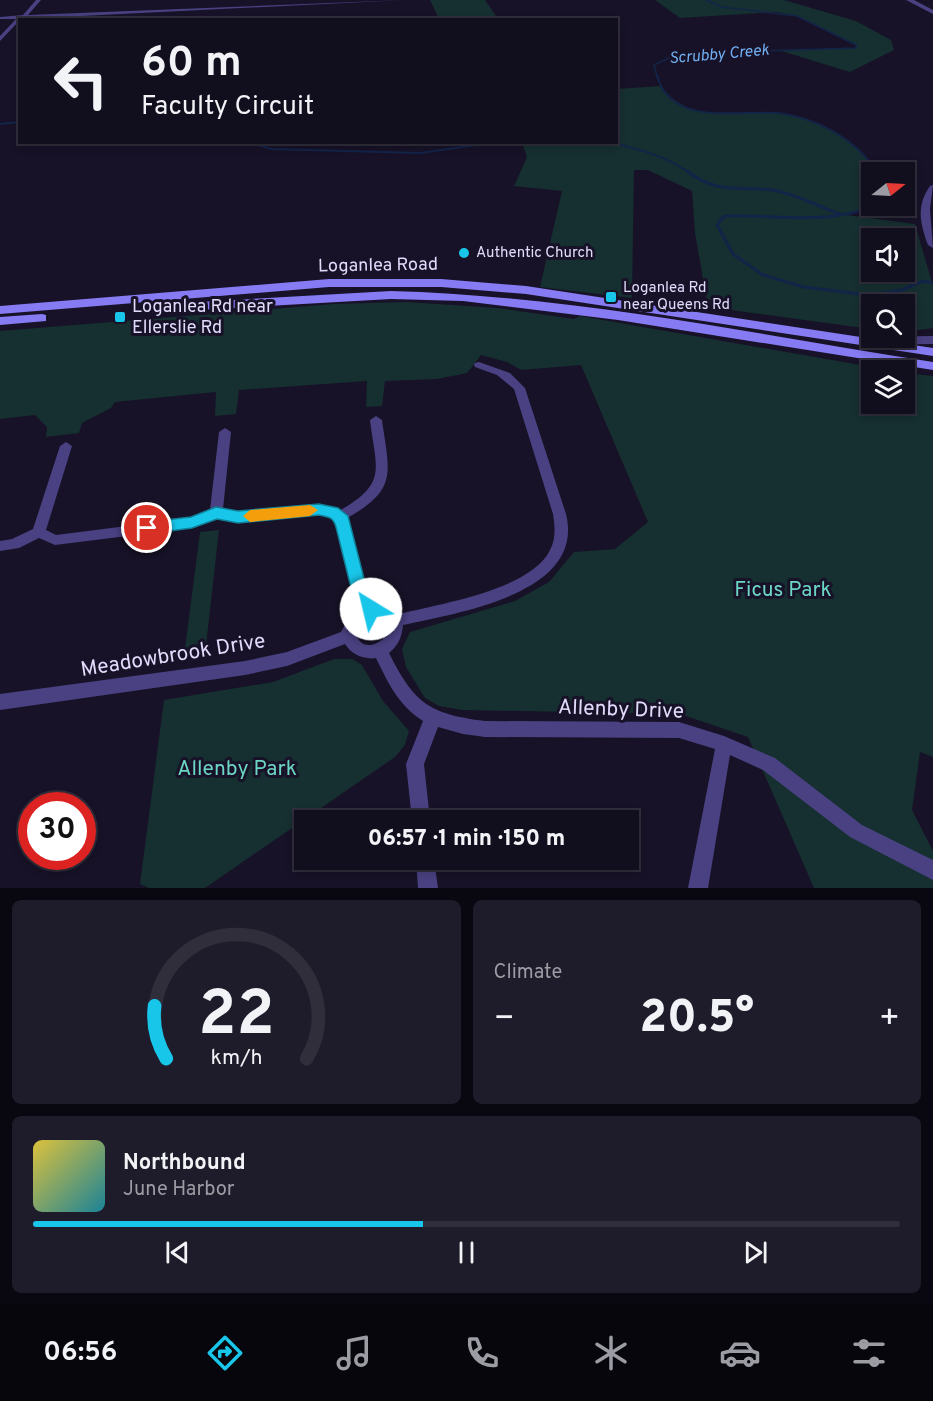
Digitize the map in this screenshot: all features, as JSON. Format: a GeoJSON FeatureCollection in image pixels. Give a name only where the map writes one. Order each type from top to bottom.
{"type":"FeatureCollection","features":[{"type":"Feature","properties":{"kind":"main road","name":"Loganlea Road"},"geometry":{"type":"LineString","coordinates":[[0,310],[309,285],[432,283],[536,291],[861,341]]}},
{"type":"Feature","properties":{"kind":"main road","name":"Loganlea Road"},"geometry":{"type":"LineString","coordinates":[[0,321],[292,300],[391,295],[463,297],[618,316],[933,366]]}},
{"type":"Feature","properties":{"kind":"main road","name":"Loganlea Road"},"geometry":{"type":"LineString","coordinates":[[906,348],[933,352]]}},
{"type":"Feature","properties":{"kind":"street"},"geometry":{"type":"LineString","coordinates":[[22,17],[39,0]]}},
{"type":"Feature","properties":{"kind":"street"},"geometry":{"type":"LineString","coordinates":[[229,8],[231,0]]}},
{"type":"Feature","properties":{"kind":"street"},"geometry":{"type":"LineString","coordinates":[[0,18],[404,0]]}},
{"type":"Feature","properties":{"kind":"street"},"geometry":{"type":"LineString","coordinates":[[909,0],[933,12]]}},
{"type":"Feature","properties":{"kind":"street"},"geometry":{"type":"LineString","coordinates":[[0,39],[18,21]]}},
{"type":"Feature","properties":{"kind":"street"},"geometry":{"type":"LineString","coordinates":[[933,188],[925,200],[923,211],[933,246]]}},
{"type":"Feature","properties":{"kind":"street"},"geometry":{"type":"LineString","coordinates":[[915,341],[933,340]]}},
{"type":"Feature","properties":{"kind":"street"},"geometry":{"type":"LineString","coordinates":[[395,621],[513,589],[542,570],[561,544],[562,529],[557,507],[519,388],[511,377],[479,365]]}},
{"type":"Feature","properties":{"kind":"street"},"geometry":{"type":"LineString","coordinates":[[39,532],[55,540],[192,523],[216,513],[238,517],[319,509],[340,516],[366,503],[378,492],[382,480],[376,420]]}},
{"type":"Feature","properties":{"kind":"street"},"geometry":{"type":"LineString","coordinates":[[216,513],[225,432]]}},
{"type":"Feature","properties":{"kind":"street"},"geometry":{"type":"LineString","coordinates":[[0,546],[14,544],[39,532],[66,446]]}},
{"type":"Feature","properties":{"kind":"street"},"geometry":{"type":"LineString","coordinates":[[340,516],[364,611]]}},
{"type":"Feature","properties":{"kind":"street"},"geometry":{"type":"LineString","coordinates":[[378,609],[391,615],[395,621],[396,634],[393,641],[380,650],[372,652],[356,648],[348,636],[349,624],[364,611],[378,609]]}},
{"type":"Feature","properties":{"kind":"street","name":"Meadowbrook Drive"},"geometry":{"type":"LineString","coordinates":[[0,702],[245,668],[287,659],[348,636]]}},
{"type":"Feature","properties":{"kind":"street","name":"Allenby Drive"},"geometry":{"type":"LineString","coordinates":[[380,650],[388,668],[413,705],[432,720],[485,729],[679,730],[724,744],[769,764],[856,831],[933,870]]}},
{"type":"Feature","properties":{"kind":"street"},"geometry":{"type":"LineString","coordinates":[[420,810],[415,764],[432,720]]}},
{"type":"Feature","properties":{"kind":"street"},"geometry":{"type":"LineString","coordinates":[[698,888],[724,744]]}},
{"type":"Feature","properties":{"kind":"street"},"geometry":{"type":"LineString","coordinates":[[426,870],[428,888]]}},
{"type":"Feature","properties":{"kind":"green space"},"geometry":{"type":"Polygon","coordinates":[[[430,0],[485,0],[497,18],[439,18],[430,0]]]}},
{"type":"Feature","properties":{"kind":"green space"},"geometry":{"type":"Polygon","coordinates":[[[655,0],[784,0],[856,21],[891,40],[894,50],[850,72],[778,50],[856,48],[856,45],[797,16],[776,12],[680,18],[655,0]]]}},
{"type":"Feature","properties":{"kind":"green space"},"geometry":{"type":"Polygon","coordinates":[[[661,86],[685,106],[699,111],[729,114],[776,113],[803,119],[834,132],[860,150],[871,162],[861,162],[861,210],[847,215],[915,224],[933,286],[933,328],[915,331],[915,294],[861,294],[861,328],[708,307],[695,233],[692,191],[648,170],[634,170],[632,298],[540,287],[562,191],[514,186],[527,157],[522,144],[618,144],[618,89],[661,86]]]}},
{"type":"Feature","properties":{"kind":"green space","name":"Ficus Park"},"geometry":{"type":"Polygon","coordinates":[[[407,302],[497,308],[574,319],[580,316],[861,365],[861,414],[915,414],[915,374],[933,376],[933,757],[920,752],[912,810],[933,851],[933,888],[814,888],[748,737],[680,714],[462,710],[439,706],[425,698],[406,667],[402,649],[410,632],[515,601],[549,582],[574,552],[615,549],[648,522],[581,365],[521,370],[507,362],[481,355],[467,373],[437,379],[385,381],[382,406],[366,407],[367,381],[239,390],[236,414],[215,416],[216,392],[115,402],[111,408],[82,423],[79,433],[46,437],[47,427],[35,415],[0,419],[0,331],[333,304],[407,302]]]}},
{"type":"Feature","properties":{"kind":"green space"},"geometry":{"type":"Polygon","coordinates":[[[219,530],[205,654],[184,656],[200,532],[219,530]]]}},
{"type":"Feature","properties":{"kind":"green space","name":"Allenby Park"},"geometry":{"type":"Polygon","coordinates":[[[334,659],[352,659],[362,665],[383,701],[409,731],[405,745],[395,757],[318,810],[294,810],[294,827],[205,888],[149,888],[140,884],[164,700],[273,682],[334,659]]]}},
{"type":"Feature","properties":{"kind":"waterway","name":"Scrubby Creek"},"geometry":{"type":"LineString","coordinates":[[657,77],[654,65],[671,57],[694,53],[856,48],[856,45],[797,16],[722,7],[706,0]]}},
{"type":"Feature","properties":{"kind":"waterway","name":"Scrubby Creek"},"geometry":{"type":"LineString","coordinates":[[657,75],[664,91],[676,102],[690,109],[725,113],[777,113],[806,119],[846,140],[869,162]]}},
{"type":"Feature","properties":{"kind":"waterway"},"geometry":{"type":"LineString","coordinates":[[0,124],[18,122]]}},
{"type":"Feature","properties":{"kind":"waterway"},"geometry":{"type":"LineString","coordinates":[[255,144],[271,149],[420,153],[484,144]]}},
{"type":"Feature","properties":{"kind":"waterway"},"geometry":{"type":"LineString","coordinates":[[617,144],[661,157],[689,173]]}},
{"type":"Feature","properties":{"kind":"waterway"},"geometry":{"type":"LineString","coordinates":[[687,171],[710,184],[721,187],[777,191],[840,214]]}},
{"type":"Feature","properties":{"kind":"waterway","name":"Scrubby Creek"},"geometry":{"type":"LineString","coordinates":[[861,210],[837,216],[799,218],[724,216],[717,225],[733,254],[763,275],[804,287],[868,295],[902,290],[923,281],[933,283]]}},
{"type":"Feature","properties":{"kind":"slow traffic"},"geometry":{"type":"LineString","coordinates":[[250,516],[310,510]]}},
{"type":"Feature","properties":{"kind":"place","name":"Authentic Church"},"geometry":{"type":"Point","coordinates":[464,253]}},
{"type":"Feature","properties":{"kind":"place","name":"Loganlea Rd near Queens Rd"},"geometry":{"type":"Point","coordinates":[611,297]}},
{"type":"Feature","properties":{"kind":"place","name":"Loganlea Rd near Ellerslie Rd"},"geometry":{"type":"Point","coordinates":[120,317]}},
{"type":"Feature","properties":{"kind":"route"},"geometry":{"type":"LineString","coordinates":[[147,528],[192,523],[216,513],[238,517],[319,509],[333,512],[340,516],[344,527],[357,590],[364,611],[371,609]]}}]}
